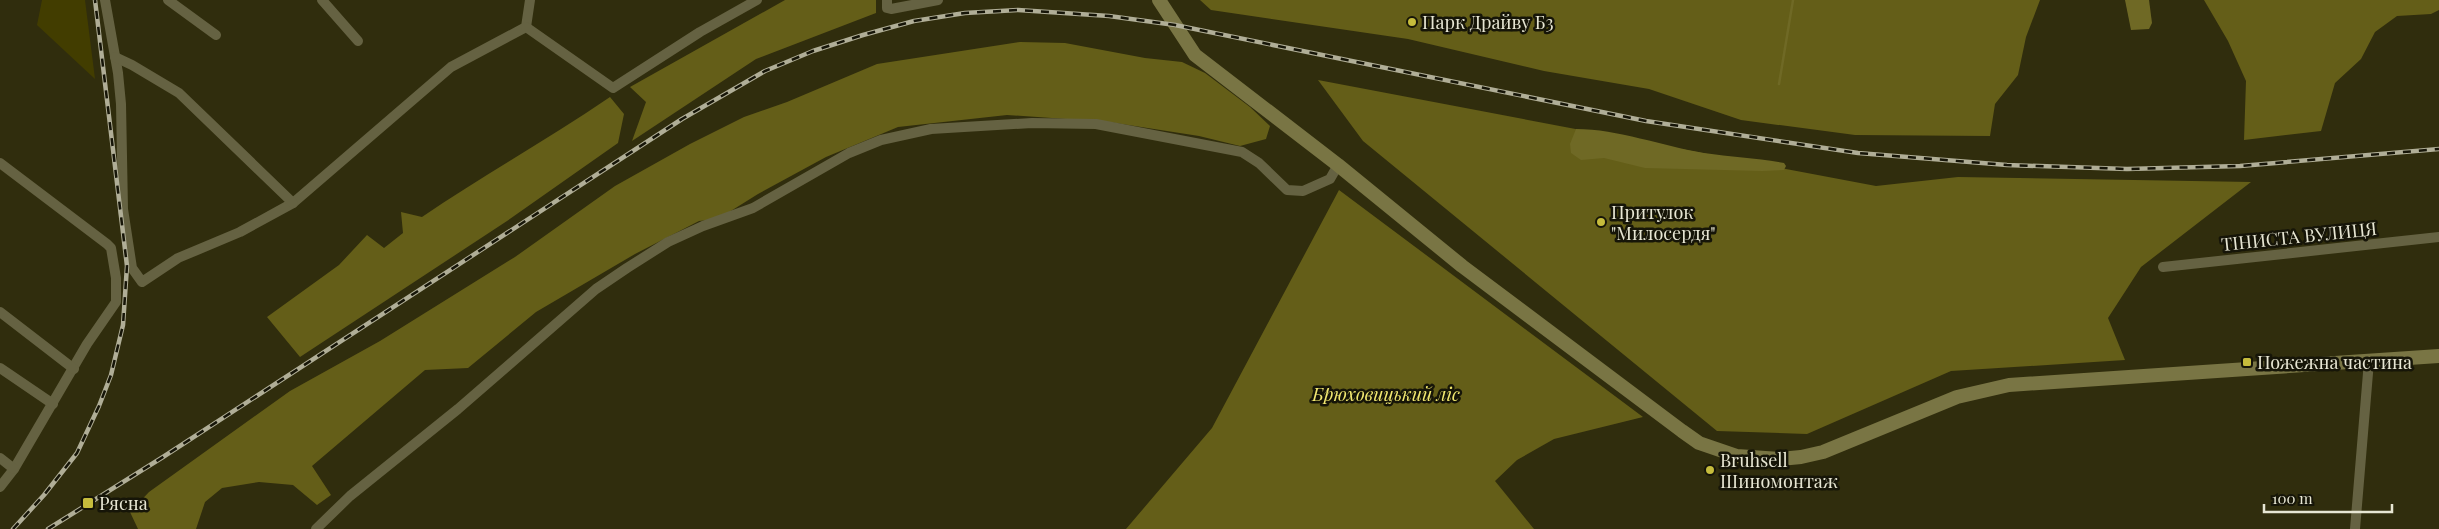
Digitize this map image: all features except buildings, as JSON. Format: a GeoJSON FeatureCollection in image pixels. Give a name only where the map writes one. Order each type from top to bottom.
{"type":"FeatureCollection","features":[{"type":"Feature","properties":{"kind":"main road"},"geometry":{"type":"LineString","coordinates":[[1159,0],[1195,55],[1338,165],[1462,266],[1663,418],[1699,443],[1722,452],[1759,459],[1801,458],[1823,452],[1957,396],[2010,385],[2439,356]]}},
{"type":"Feature","properties":{"kind":"street"},"geometry":{"type":"LineString","coordinates":[[105,0],[121,104],[123,209],[132,268],[142,282],[178,258],[240,232],[293,203],[451,67],[526,27]]}},
{"type":"Feature","properties":{"kind":"street"},"geometry":{"type":"LineString","coordinates":[[168,0],[216,35]]}},
{"type":"Feature","properties":{"kind":"street"},"geometry":{"type":"LineString","coordinates":[[322,0],[358,41]]}},
{"type":"Feature","properties":{"kind":"street"},"geometry":{"type":"LineString","coordinates":[[526,27],[530,0]]}},
{"type":"Feature","properties":{"kind":"street"},"geometry":{"type":"LineString","coordinates":[[526,27],[613,88],[700,32],[757,0]]}},
{"type":"Feature","properties":{"kind":"street"},"geometry":{"type":"LineString","coordinates":[[887,0],[888,8],[891,10],[938,0]]}},
{"type":"Feature","properties":{"kind":"street"},"geometry":{"type":"LineString","coordinates":[[114,58],[132,65],[179,93],[293,203]]}},
{"type":"Feature","properties":{"kind":"street"},"geometry":{"type":"LineString","coordinates":[[316,529],[350,496],[458,409],[596,289],[668,242],[703,226],[753,208],[849,153],[881,140],[931,129],[1032,123],[1096,124],[1242,152],[1259,163],[1287,190],[1303,190],[1330,179],[1338,165]]}},
{"type":"Feature","properties":{"kind":"street"},"geometry":{"type":"LineString","coordinates":[[0,163],[107,244],[111,248],[116,278],[116,302],[87,344],[14,469],[0,487]]}},
{"type":"Feature","properties":{"kind":"street","name":"ТІНИСТА ВУЛИЦЯ"},"geometry":{"type":"LineString","coordinates":[[2163,266],[2439,237]]}},
{"type":"Feature","properties":{"kind":"street"},"geometry":{"type":"LineString","coordinates":[[0,312],[74,369]]}},
{"type":"Feature","properties":{"kind":"street"},"geometry":{"type":"LineString","coordinates":[[2355,529],[2369,362]]}},
{"type":"Feature","properties":{"kind":"street"},"geometry":{"type":"LineString","coordinates":[[0,368],[53,404]]}},
{"type":"Feature","properties":{"kind":"street"},"geometry":{"type":"LineString","coordinates":[[0,458],[14,469]]}},
{"type":"Feature","properties":{"kind":"shaded area"},"geometry":{"type":"Polygon","coordinates":[[[42,0],[85,0],[95,79],[37,25],[42,0]]]}},
{"type":"Feature","properties":{"kind":"shaded area"},"geometry":{"type":"Polygon","coordinates":[[[2125,0],[2149,0],[2152,23],[2149,29],[2131,30],[2125,0]]]}},
{"type":"Feature","properties":{"kind":"shaded area"},"geometry":{"type":"Polygon","coordinates":[[[1576,129],[1640,138],[1688,150],[1774,161],[1784,163],[1786,166],[1784,170],[1762,171],[1645,168],[1604,158],[1581,160],[1571,153],[1570,144],[1576,129]]]}},
{"type":"Feature","properties":{"kind":"green space"},"geometry":{"type":"Polygon","coordinates":[[[785,0],[876,0],[876,13],[756,59],[632,141],[646,102],[630,87],[785,0]]]}},
{"type":"Feature","properties":{"kind":"green space"},"geometry":{"type":"Polygon","coordinates":[[[1200,0],[2040,0],[2026,37],[2018,75],[1995,104],[1990,136],[1855,135],[1741,120],[1649,89],[1544,71],[1408,39],[1211,10],[1200,0]]]}},
{"type":"Feature","properties":{"kind":"green space"},"geometry":{"type":"Polygon","coordinates":[[[2204,0],[2439,0],[2439,10],[2431,14],[2397,16],[2375,32],[2361,59],[2335,83],[2321,131],[2244,140],[2246,81],[2228,41],[2204,0]]]}},
{"type":"Feature","properties":{"kind":"green space"},"geometry":{"type":"Polygon","coordinates":[[[1020,42],[1065,43],[1145,58],[1182,62],[1205,73],[1250,107],[1270,126],[1266,139],[1240,146],[1199,136],[1109,122],[1007,115],[898,127],[826,157],[758,194],[718,219],[699,221],[635,254],[536,312],[468,368],[425,370],[312,466],[331,495],[317,505],[293,485],[259,482],[222,488],[205,502],[196,529],[138,529],[130,512],[149,492],[290,391],[380,341],[515,257],[615,186],[690,144],[744,117],[787,102],[877,64],[1020,42]]]}},
{"type":"Feature","properties":{"kind":"green space"},"geometry":{"type":"Polygon","coordinates":[[[1318,80],[1876,186],[1958,177],[2251,182],[2141,267],[2108,318],[2125,360],[1951,371],[1807,434],[1717,431],[1363,141],[1318,80]]]}},
{"type":"Feature","properties":{"kind":"green space"},"geometry":{"type":"Polygon","coordinates":[[[610,97],[624,114],[618,143],[507,221],[300,357],[267,317],[339,265],[367,235],[384,248],[403,233],[401,212],[422,217],[610,97]]]}},
{"type":"Feature","properties":{"kind":"green space","name":"Брюховицький ліс"},"geometry":{"type":"Polygon","coordinates":[[[1339,190],[1643,417],[1554,439],[1517,460],[1495,481],[1534,529],[1126,529],[1212,428],[1339,190]]]}},
{"type":"Feature","properties":{"kind":"waterway"},"geometry":{"type":"LineString","coordinates":[[1779,84],[1793,0]]}},
{"type":"Feature","properties":{"kind":"railway"},"geometry":{"type":"LineString","coordinates":[[13,529],[44,495],[77,453],[111,375],[123,325],[127,266],[95,0]]}},
{"type":"Feature","properties":{"kind":"railway"},"geometry":{"type":"LineString","coordinates":[[48,529],[163,457],[682,119],[765,71],[813,51],[914,21],[965,13],[1018,10],[1109,16],[1175,25],[1646,121],[1858,153],[2007,165],[2127,169],[2240,166],[2439,149]]}},
{"type":"Feature","properties":{"kind":"place","name":"Парк Драйву Б3"},"geometry":{"type":"Point","coordinates":[1412,22]}},
{"type":"Feature","properties":{"kind":"place","name":"Притулок \"Милосердя\""},"geometry":{"type":"Point","coordinates":[1601,222]}},
{"type":"Feature","properties":{"kind":"place","name":"Пожежна частина"},"geometry":{"type":"Point","coordinates":[2247,362]}},
{"type":"Feature","properties":{"kind":"place","name":"Bruhsell Шиномонтаж"},"geometry":{"type":"Point","coordinates":[1710,470]}},
{"type":"Feature","properties":{"kind":"place","name":"Рясна"},"geometry":{"type":"Point","coordinates":[88,503]}}]}
